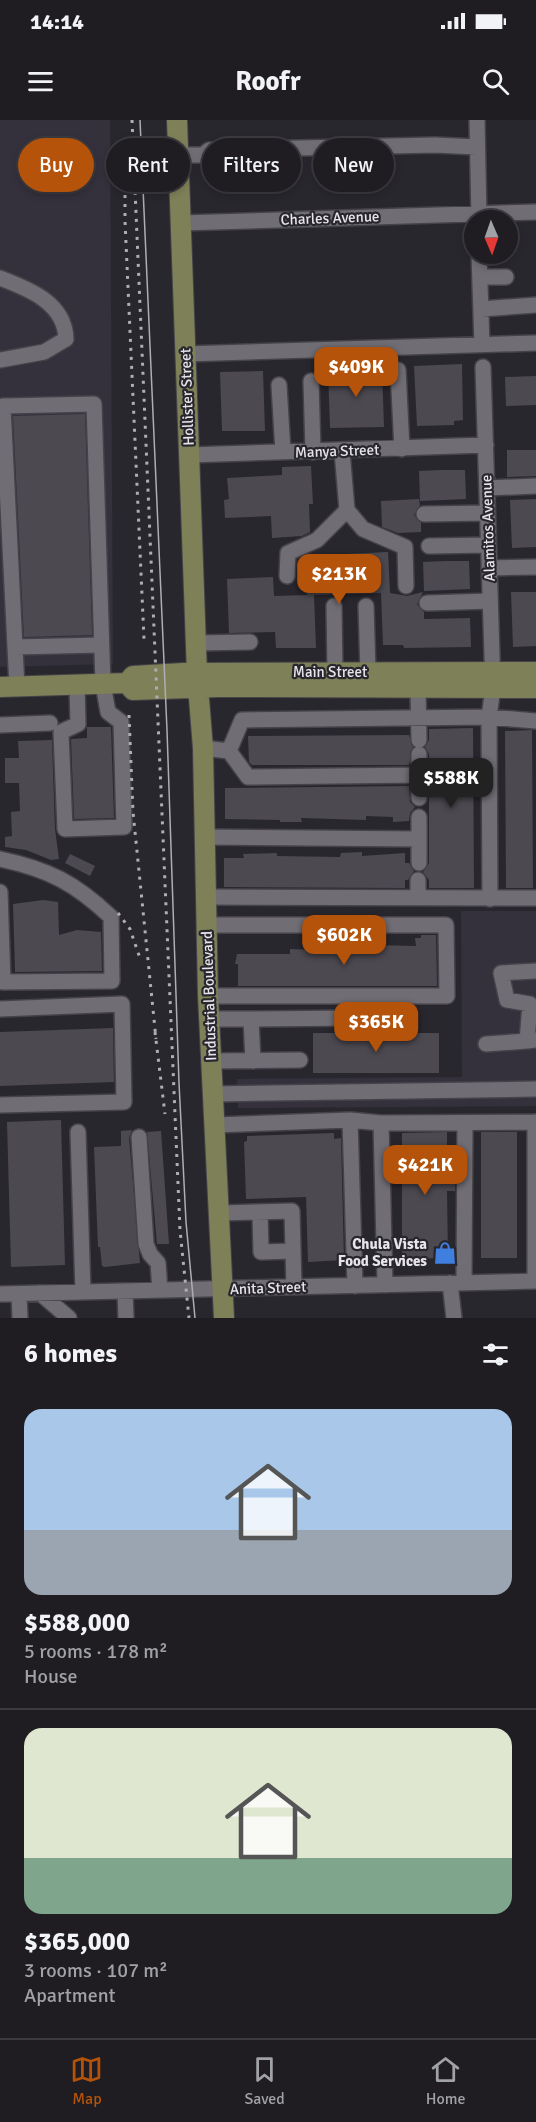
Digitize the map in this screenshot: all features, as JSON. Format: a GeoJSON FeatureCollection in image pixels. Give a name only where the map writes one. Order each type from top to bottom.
{"type":"FeatureCollection","features":[{"type":"Feature","properties":{"kind":"main road","name":"Hollister Street"},"geometry":{"type":"LineString","coordinates":[[177,120],[178,138]]}},
{"type":"Feature","properties":{"kind":"main road","name":"Hollister Street"},"geometry":{"type":"LineString","coordinates":[[180,192],[197,681]]}},
{"type":"Feature","properties":{"kind":"main road","name":"Main Street"},"geometry":{"type":"LineString","coordinates":[[197,681],[368,672],[493,680],[536,688]]}},
{"type":"Feature","properties":{"kind":"main road","name":"Main Street"},"geometry":{"type":"LineString","coordinates":[[8,687],[127,683],[133,676],[197,681],[418,689],[536,672]]}},
{"type":"Feature","properties":{"kind":"main road","name":"Industrial Boulevard"},"geometry":{"type":"LineString","coordinates":[[197,681],[203,748],[208,996],[224,1318]]}},
{"type":"Feature","properties":{"kind":"street"},"geometry":{"type":"LineString","coordinates":[[477,120],[479,210]]}},
{"type":"Feature","properties":{"kind":"street"},"geometry":{"type":"LineString","coordinates":[[190,155],[203,155],[209,150],[435,145],[477,147]]}},
{"type":"Feature","properties":{"kind":"street","name":"Charles Avenue"},"geometry":{"type":"LineString","coordinates":[[518,214],[536,212]]}},
{"type":"Feature","properties":{"kind":"street","name":"Charles Avenue"},"geometry":{"type":"LineString","coordinates":[[181,223],[464,217]]}},
{"type":"Feature","properties":{"kind":"street"},"geometry":{"type":"LineString","coordinates":[[479,264],[482,345]]}},
{"type":"Feature","properties":{"kind":"street"},"geometry":{"type":"LineString","coordinates":[[480,277],[506,277]]}},
{"type":"Feature","properties":{"kind":"street"},"geometry":{"type":"LineString","coordinates":[[0,278],[48,301],[66,325],[66,339],[44,352],[0,360]]}},
{"type":"Feature","properties":{"kind":"street"},"geometry":{"type":"LineString","coordinates":[[481,309],[536,305]]}},
{"type":"Feature","properties":{"kind":"street"},"geometry":{"type":"LineString","coordinates":[[184,354],[536,343]]}},
{"type":"Feature","properties":{"kind":"street","name":"Alamitos Avenue"},"geometry":{"type":"LineString","coordinates":[[483,367],[493,680],[489,717],[490,899]]}},
{"type":"Feature","properties":{"kind":"street"},"geometry":{"type":"LineString","coordinates":[[398,370],[402,448]]}},
{"type":"Feature","properties":{"kind":"street"},"geometry":{"type":"LineString","coordinates":[[311,381],[313,452]]}},
{"type":"Feature","properties":{"kind":"street"},"geometry":{"type":"LineString","coordinates":[[279,385],[283,453]]}},
{"type":"Feature","properties":{"kind":"street"},"geometry":{"type":"LineString","coordinates":[[8,687],[15,647],[3,406],[94,404],[103,684],[108,712],[121,722],[124,827],[65,829],[61,732],[78,724],[77,685]]}},
{"type":"Feature","properties":{"kind":"street","name":"Manya Street"},"geometry":{"type":"LineString","coordinates":[[189,455],[486,445]]}},
{"type":"Feature","properties":{"kind":"street"},"geometry":{"type":"LineString","coordinates":[[342,451],[347,510],[363,529],[405,547],[406,586]]}},
{"type":"Feature","properties":{"kind":"street"},"geometry":{"type":"LineString","coordinates":[[487,488],[536,486]]}},
{"type":"Feature","properties":{"kind":"street"},"geometry":{"type":"LineString","coordinates":[[287,576],[288,553],[317,540],[347,510]]}},
{"type":"Feature","properties":{"kind":"street"},"geometry":{"type":"LineString","coordinates":[[424,514],[488,513]]}},
{"type":"Feature","properties":{"kind":"street"},"geometry":{"type":"LineString","coordinates":[[429,546],[488,545]]}},
{"type":"Feature","properties":{"kind":"street"},"geometry":{"type":"LineString","coordinates":[[489,568],[536,567]]}},
{"type":"Feature","properties":{"kind":"street"},"geometry":{"type":"LineString","coordinates":[[427,603],[490,601]]}},
{"type":"Feature","properties":{"kind":"street"},"geometry":{"type":"LineString","coordinates":[[334,606],[335,672]]}},
{"type":"Feature","properties":{"kind":"street"},"geometry":{"type":"LineString","coordinates":[[366,606],[368,672]]}},
{"type":"Feature","properties":{"kind":"street"},"geometry":{"type":"LineString","coordinates":[[196,643],[250,642]]}},
{"type":"Feature","properties":{"kind":"street"},"geometry":{"type":"LineString","coordinates":[[15,647],[101,645]]}},
{"type":"Feature","properties":{"kind":"street"},"geometry":{"type":"LineString","coordinates":[[418,689],[419,798]]}},
{"type":"Feature","properties":{"kind":"street"},"geometry":{"type":"LineString","coordinates":[[229,751],[243,720],[489,717],[536,721]]}},
{"type":"Feature","properties":{"kind":"street"},"geometry":{"type":"LineString","coordinates":[[0,725],[50,723]]}},
{"type":"Feature","properties":{"kind":"street"},"geometry":{"type":"LineString","coordinates":[[203,748],[229,751],[248,777],[419,775]]}},
{"type":"Feature","properties":{"kind":"street"},"geometry":{"type":"LineString","coordinates":[[419,817],[419,862]]}},
{"type":"Feature","properties":{"kind":"street"},"geometry":{"type":"LineString","coordinates":[[204,837],[419,839]]}},
{"type":"Feature","properties":{"kind":"street"},"geometry":{"type":"LineString","coordinates":[[0,859],[54,874],[88,895],[111,917],[112,981],[3,982],[0,892]]}},
{"type":"Feature","properties":{"kind":"street"},"geometry":{"type":"LineString","coordinates":[[418,880],[418,898]]}},
{"type":"Feature","properties":{"kind":"street"},"geometry":{"type":"LineString","coordinates":[[206,897],[536,898]]}},
{"type":"Feature","properties":{"kind":"street"},"geometry":{"type":"LineString","coordinates":[[206,925],[446,925],[447,996],[208,996]]}},
{"type":"Feature","properties":{"kind":"street"},"geometry":{"type":"LineString","coordinates":[[486,1044],[531,1040],[530,1004],[507,1000],[501,973],[536,971]]}},
{"type":"Feature","properties":{"kind":"street"},"geometry":{"type":"LineString","coordinates":[[0,1009],[122,1004],[124,1101],[0,1104]]}},
{"type":"Feature","properties":{"kind":"street"},"geometry":{"type":"LineString","coordinates":[[210,1019],[356,1018]]}},
{"type":"Feature","properties":{"kind":"street"},"geometry":{"type":"LineString","coordinates":[[251,1019],[253,1061]]}},
{"type":"Feature","properties":{"kind":"street"},"geometry":{"type":"LineString","coordinates":[[212,1061],[300,1060]]}},
{"type":"Feature","properties":{"kind":"street"},"geometry":{"type":"LineString","coordinates":[[213,1094],[536,1089]]}},
{"type":"Feature","properties":{"kind":"street"},"geometry":{"type":"LineString","coordinates":[[350,1120],[355,1286]]}},
{"type":"Feature","properties":{"kind":"street"},"geometry":{"type":"LineString","coordinates":[[215,1125],[350,1120],[381,1123],[536,1122],[536,1281]]}},
{"type":"Feature","properties":{"kind":"street"},"geometry":{"type":"LineString","coordinates":[[381,1123],[385,1285]]}},
{"type":"Feature","properties":{"kind":"street"},"geometry":{"type":"LineString","coordinates":[[454,1318],[465,1123]]}},
{"type":"Feature","properties":{"kind":"street"},"geometry":{"type":"LineString","coordinates":[[78,1132],[83,1292]]}},
{"type":"Feature","properties":{"kind":"street"},"geometry":{"type":"LineString","coordinates":[[139,1137],[146,1244],[150,1254],[158,1263],[160,1290]]}},
{"type":"Feature","properties":{"kind":"street"},"geometry":{"type":"LineString","coordinates":[[220,1213],[292,1211],[294,1287]]}},
{"type":"Feature","properties":{"kind":"street"},"geometry":{"type":"LineString","coordinates":[[260,1212],[261,1252],[292,1251]]}},
{"type":"Feature","properties":{"kind":"street","name":"Anita Street"},"geometry":{"type":"LineString","coordinates":[[0,1294],[536,1281]]}},
{"type":"Feature","properties":{"kind":"street"},"geometry":{"type":"LineString","coordinates":[[125,1291],[126,1318]]}},
{"type":"Feature","properties":{"kind":"street"},"geometry":{"type":"LineString","coordinates":[[40,1293],[69,1318]]}},
{"type":"Feature","properties":{"kind":"street"},"geometry":{"type":"LineString","coordinates":[[19,1294],[20,1318]]}},
{"type":"Feature","properties":{"kind":"shaded area"},"geometry":{"type":"Polygon","coordinates":[[[0,120],[110,120],[110,138],[106,138],[106,192],[110,192],[113,664],[0,667],[0,120]]]}},
{"type":"Feature","properties":{"kind":"shaded area"},"geometry":{"type":"Polygon","coordinates":[[[461,911],[536,911],[536,1106],[238,1108],[237,1079],[462,1077],[461,911]]]}},
{"type":"Feature","properties":{"kind":"building"},"geometry":{"type":"Polygon","coordinates":[[[462,364],[463,420],[454,421],[454,425],[417,426],[414,366],[462,364]]]}},
{"type":"Feature","properties":{"kind":"building"},"geometry":{"type":"Polygon","coordinates":[[[382,367],[384,427],[330,428],[328,369],[382,367]]]}},
{"type":"Feature","properties":{"kind":"building"},"geometry":{"type":"Polygon","coordinates":[[[263,371],[265,431],[222,431],[220,372],[263,371]]]}},
{"type":"Feature","properties":{"kind":"building"},"geometry":{"type":"Polygon","coordinates":[[[536,376],[536,405],[506,406],[505,377],[536,376]]]}},
{"type":"Feature","properties":{"kind":"building"},"geometry":{"type":"Polygon","coordinates":[[[85,414],[92,635],[24,637],[13,416],[85,414]]]}},
{"type":"Feature","properties":{"kind":"building"},"geometry":{"type":"Polygon","coordinates":[[[507,450],[536,450],[536,476],[507,477],[507,450]]]}},
{"type":"Feature","properties":{"kind":"building"},"geometry":{"type":"Polygon","coordinates":[[[311,466],[313,504],[309,504],[310,532],[302,536],[272,538],[271,516],[225,518],[224,500],[229,499],[227,478],[282,475],[282,467],[311,466]]]}},
{"type":"Feature","properties":{"kind":"building"},"geometry":{"type":"Polygon","coordinates":[[[465,470],[466,499],[420,501],[419,471],[465,470]]]}},
{"type":"Feature","properties":{"kind":"building"},"geometry":{"type":"Polygon","coordinates":[[[419,499],[420,505],[414,515],[421,523],[421,532],[398,533],[382,527],[381,501],[419,499]]]}},
{"type":"Feature","properties":{"kind":"building"},"geometry":{"type":"Polygon","coordinates":[[[536,499],[536,547],[512,548],[510,500],[536,499]]]}},
{"type":"Feature","properties":{"kind":"building"},"geometry":{"type":"Polygon","coordinates":[[[388,552],[390,593],[407,596],[423,592],[417,604],[424,612],[424,619],[470,618],[471,647],[404,648],[403,645],[383,645],[381,593],[314,595],[316,648],[276,648],[275,632],[229,633],[227,579],[273,577],[274,596],[307,595],[305,556],[388,552]]]}},
{"type":"Feature","properties":{"kind":"building"},"geometry":{"type":"Polygon","coordinates":[[[469,561],[470,589],[424,591],[423,562],[469,561]]]}},
{"type":"Feature","properties":{"kind":"building"},"geometry":{"type":"Polygon","coordinates":[[[511,592],[536,592],[536,646],[513,647],[511,592]]]}},
{"type":"Feature","properties":{"kind":"building"},"geometry":{"type":"Polygon","coordinates":[[[87,727],[111,727],[114,818],[74,819],[71,739],[87,738],[87,727]]]}},
{"type":"Feature","properties":{"kind":"building"},"geometry":{"type":"Polygon","coordinates":[[[473,728],[474,888],[429,888],[429,880],[423,872],[429,863],[429,754],[425,747],[429,740],[429,729],[473,728]]]}},
{"type":"Feature","properties":{"kind":"building"},"geometry":{"type":"Polygon","coordinates":[[[532,730],[533,888],[506,888],[505,731],[532,730]]]}},
{"type":"Feature","properties":{"kind":"building"},"geometry":{"type":"Polygon","coordinates":[[[409,735],[413,747],[409,765],[252,765],[249,762],[248,736],[409,735]]]}},
{"type":"Feature","properties":{"kind":"building"},"geometry":{"type":"Polygon","coordinates":[[[52,740],[55,829],[59,859],[51,860],[26,850],[5,847],[5,837],[12,836],[11,812],[20,811],[19,783],[5,783],[5,758],[19,758],[18,741],[52,740]]]}},
{"type":"Feature","properties":{"kind":"building"},"geometry":{"type":"Polygon","coordinates":[[[409,786],[410,802],[415,807],[410,813],[409,821],[393,822],[393,817],[366,816],[366,820],[301,818],[302,822],[225,819],[225,788],[409,786]]]}},
{"type":"Feature","properties":{"kind":"building"},"geometry":{"type":"Polygon","coordinates":[[[362,852],[362,856],[405,853],[405,863],[409,863],[414,871],[408,880],[405,880],[405,888],[224,887],[224,858],[244,858],[243,854],[277,853],[277,856],[340,857],[341,853],[362,852]]]}},
{"type":"Feature","properties":{"kind":"building"},"geometry":{"type":"Polygon","coordinates":[[[70,854],[95,866],[90,876],[65,863],[70,854]]]}},
{"type":"Feature","properties":{"kind":"building"},"geometry":{"type":"Polygon","coordinates":[[[43,900],[58,902],[59,935],[77,930],[101,932],[102,971],[15,972],[13,904],[43,900]]]}},
{"type":"Feature","properties":{"kind":"building"},"geometry":{"type":"Polygon","coordinates":[[[421,935],[436,935],[437,986],[238,986],[238,964],[235,964],[237,954],[290,954],[290,949],[330,949],[330,944],[416,946],[415,938],[421,938],[421,935]]]}},
{"type":"Feature","properties":{"kind":"building"},"geometry":{"type":"Polygon","coordinates":[[[113,1028],[114,1082],[0,1086],[0,1032],[113,1028]]]}},
{"type":"Feature","properties":{"kind":"building"},"geometry":{"type":"Polygon","coordinates":[[[313,1033],[439,1033],[439,1073],[313,1073],[313,1033]]]}},
{"type":"Feature","properties":{"kind":"building"},"geometry":{"type":"Polygon","coordinates":[[[61,1120],[65,1265],[11,1267],[7,1122],[61,1120]]]}},
{"type":"Feature","properties":{"kind":"building"},"geometry":{"type":"Polygon","coordinates":[[[132,1130],[129,1138],[140,1263],[105,1267],[102,1266],[100,1247],[98,1247],[94,1147],[121,1146],[121,1131],[132,1130]]]}},
{"type":"Feature","properties":{"kind":"building"},"geometry":{"type":"Polygon","coordinates":[[[161,1131],[169,1244],[157,1244],[147,1132],[161,1131]]]}},
{"type":"Feature","properties":{"kind":"building"},"geometry":{"type":"Polygon","coordinates":[[[447,1132],[447,1182],[455,1182],[455,1191],[447,1191],[448,1258],[402,1259],[402,1133],[447,1132]]]}},
{"type":"Feature","properties":{"kind":"building"},"geometry":{"type":"Polygon","coordinates":[[[481,1132],[517,1132],[517,1258],[481,1258],[481,1132]]]}},
{"type":"Feature","properties":{"kind":"building"},"geometry":{"type":"Polygon","coordinates":[[[334,1133],[334,1139],[341,1138],[344,1260],[308,1262],[306,1197],[246,1199],[244,1142],[247,1141],[247,1136],[334,1133]]]}},
{"type":"Feature","properties":{"kind":"tram line"},"geometry":{"type":"LineString","coordinates":[[140,120],[167,730],[179,1083],[186,1222],[195,1318]]}},
{"type":"Feature","properties":{"kind":"railway"},"geometry":{"type":"LineString","coordinates":[[132,120],[180,1230],[189,1318]]}},
{"type":"Feature","properties":{"kind":"railway"},"geometry":{"type":"LineString","coordinates":[[125,192],[144,639]]}},
{"type":"Feature","properties":{"kind":"railway"},"geometry":{"type":"LineString","coordinates":[[129,715],[133,812],[156,1039]]}},
{"type":"Feature","properties":{"kind":"railway"},"geometry":{"type":"LineString","coordinates":[[118,913],[130,929],[141,961]]}},
{"type":"Feature","properties":{"kind":"railway"},"geometry":{"type":"LineString","coordinates":[[155,1032],[165,1114]]}},
{"type":"Feature","properties":{"kind":"place","name":"Chula Vista Food Services"},"geometry":{"type":"Point","coordinates":[445,1253]}}]}
